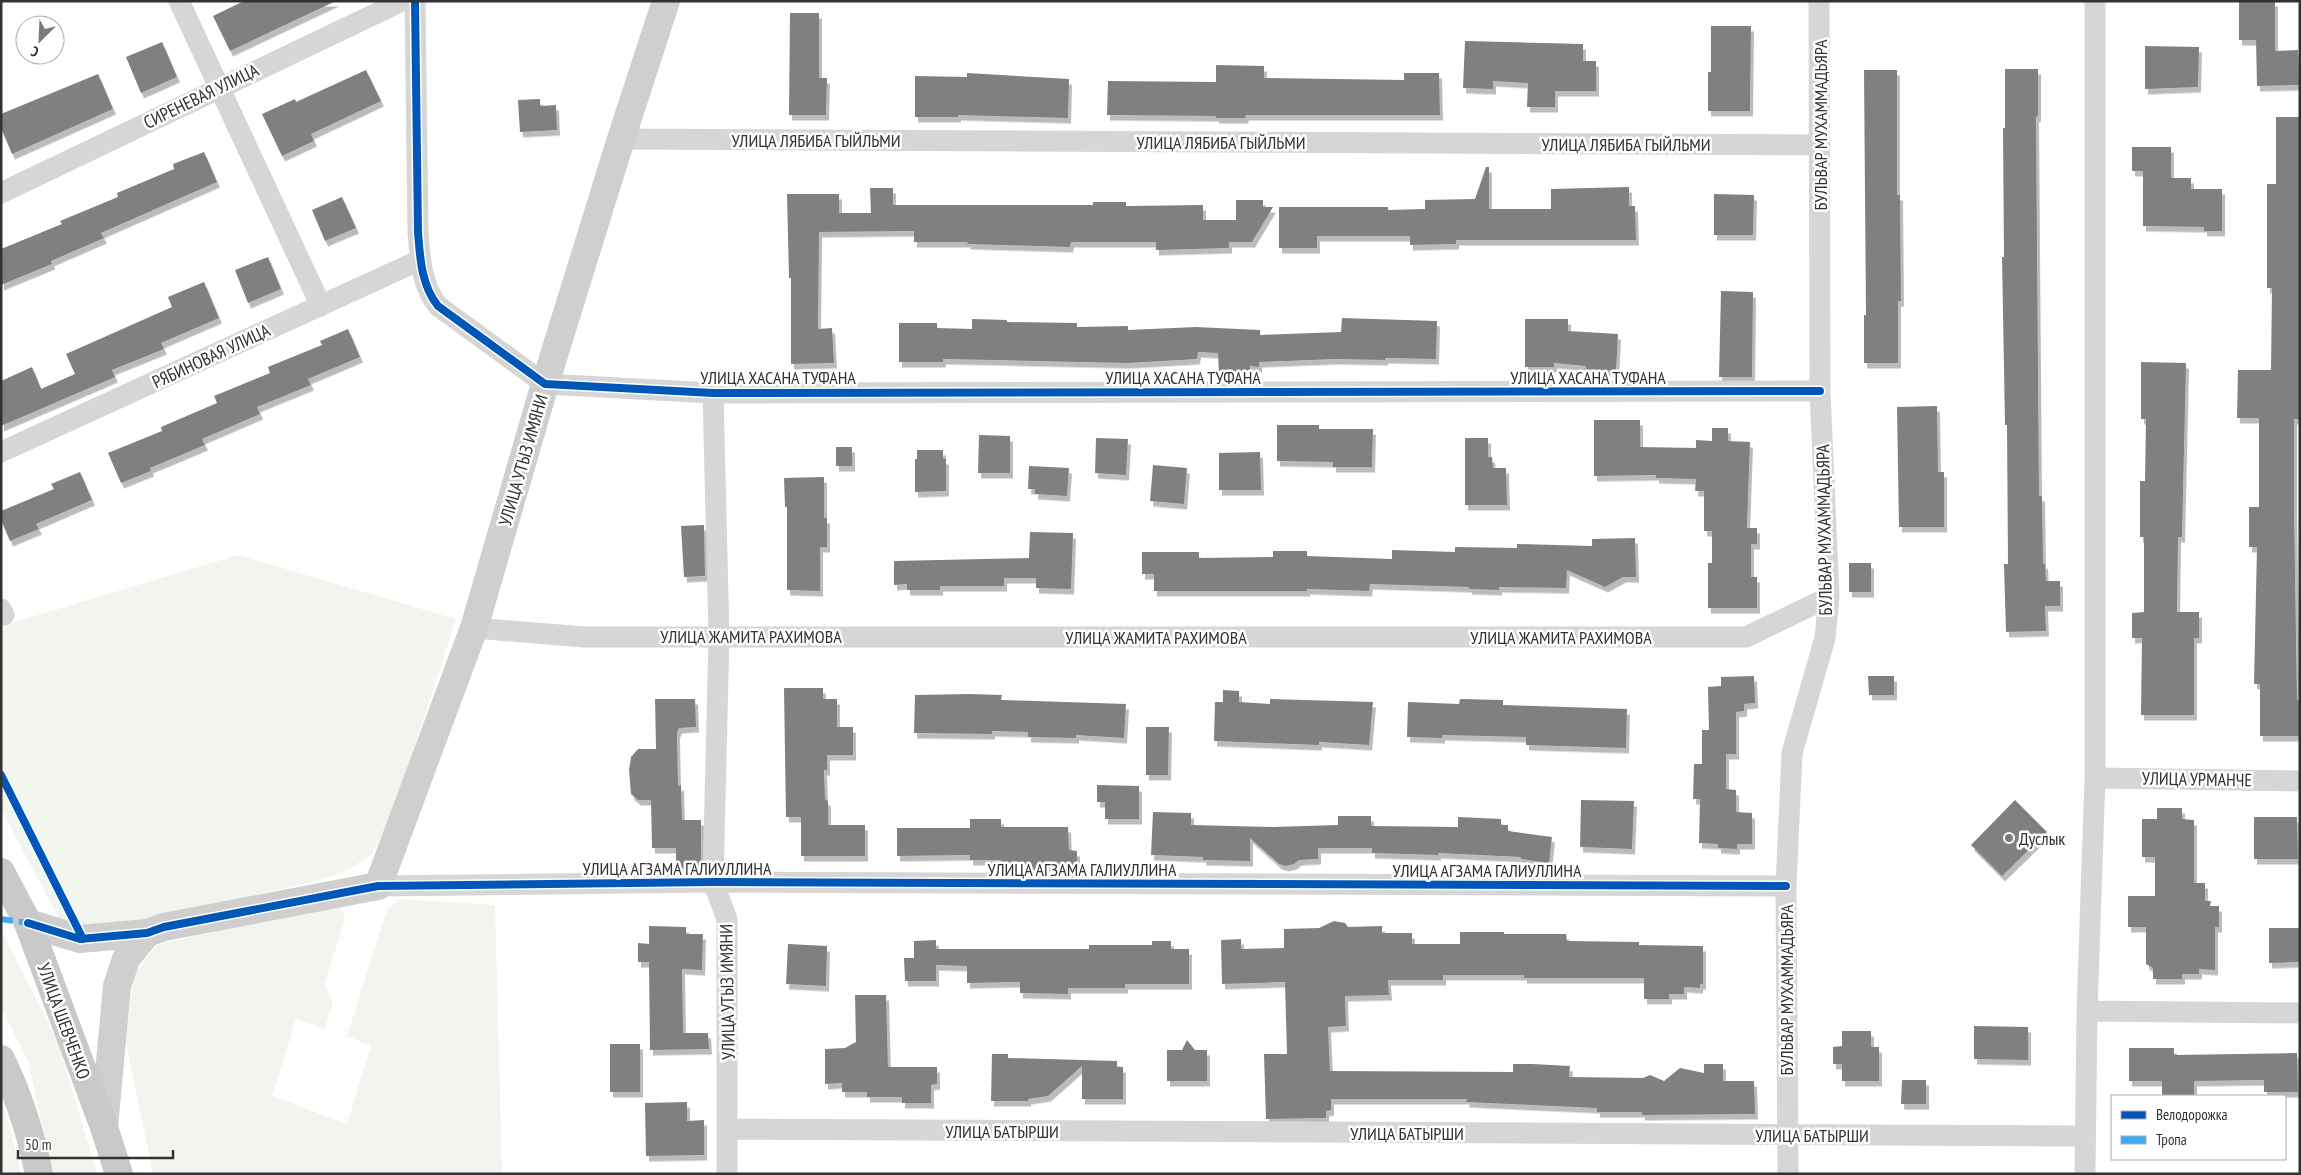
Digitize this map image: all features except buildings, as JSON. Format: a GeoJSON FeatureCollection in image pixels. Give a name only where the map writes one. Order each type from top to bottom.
{"type":"FeatureCollection","features":[{"type":"Feature","properties":{"kind":"main road","name":"УЛИЦА ШЕВЧЕНКО"},"geometry":{"type":"LineString","coordinates":[[1,872],[28,923],[104,1127],[119,1174]]}},
{"type":"Feature","properties":{"kind":"main road"},"geometry":{"type":"LineString","coordinates":[[1,1059],[13,1084],[30,1134],[39,1174]]}},
{"type":"Feature","properties":{"kind":"street"},"geometry":{"type":"LineString","coordinates":[[178,1],[321,306]]}},
{"type":"Feature","properties":{"kind":"street","name":"СИРЕНЕВАЯ УЛИЦА"},"geometry":{"type":"LineString","coordinates":[[1,193],[402,1]]}},
{"type":"Feature","properties":{"kind":"street"},"geometry":{"type":"LineString","coordinates":[[415,1],[420,260],[429,295],[438,306],[546,384]]}},
{"type":"Feature","properties":{"kind":"street","name":"УЛИЦА УТЫЗ ИМЯНИ"},"geometry":{"type":"LineString","coordinates":[[378,886],[474,628],[621,139],[666,1]]}},
{"type":"Feature","properties":{"kind":"street","name":"БУЛЬВАР МУХАММАДЬЯРА"},"geometry":{"type":"LineString","coordinates":[[1788,1174],[1786,886],[1792,753],[1825,638],[1829,596],[1820,391],[1819,1]]}},
{"type":"Feature","properties":{"kind":"street"},"geometry":{"type":"LineString","coordinates":[[2085,1174],[2086,1010],[2095,778],[2095,1]]}},
{"type":"Feature","properties":{"kind":"street","name":"УЛИЦА ЛЯБИБА ГЫЙЛЬМИ"},"geometry":{"type":"LineString","coordinates":[[621,139],[1820,145]]}},
{"type":"Feature","properties":{"kind":"street","name":"РЯБИНОВАЯ УЛИЦА"},"geometry":{"type":"LineString","coordinates":[[1,452],[420,260]]}},
{"type":"Feature","properties":{"kind":"street","name":"УЛИЦА ХАСАНА ТУФАНА"},"geometry":{"type":"LineString","coordinates":[[546,384],[713,393],[1820,391]]}},
{"type":"Feature","properties":{"kind":"street","name":"УЛИЦА УТЫЗ ИМЯНИ"},"geometry":{"type":"LineString","coordinates":[[713,393],[718,636],[713,882],[727,919],[729,1129],[727,1174]]}},
{"type":"Feature","properties":{"kind":"street","name":"УЛИЦА ЖАМИТА РАХИМОВА"},"geometry":{"type":"LineString","coordinates":[[474,628],[585,637],[1746,638],[1829,596]]}},
{"type":"Feature","properties":{"kind":"street","name":"УЛИЦА УРМАНЧЕ"},"geometry":{"type":"LineString","coordinates":[[2095,778],[2300,781]]}},
{"type":"Feature","properties":{"kind":"street","name":"УЛИЦА АГЗАМА ГАЛИУЛЛИНА"},"geometry":{"type":"LineString","coordinates":[[378,886],[713,882],[1786,886]]}},
{"type":"Feature","properties":{"kind":"street"},"geometry":{"type":"LineString","coordinates":[[28,923],[80,939],[147,933],[164,927],[378,886]]}},
{"type":"Feature","properties":{"kind":"street"},"geometry":{"type":"LineString","coordinates":[[104,1127],[117,986],[126,959],[147,933]]}},
{"type":"Feature","properties":{"kind":"street"},"geometry":{"type":"LineString","coordinates":[[2086,1010],[2300,1013]]}},
{"type":"Feature","properties":{"kind":"street","name":"УЛИЦА БАТЫРШИ"},"geometry":{"type":"LineString","coordinates":[[729,1129],[2086,1136]]}},
{"type":"Feature","properties":{"kind":"shaded area"},"geometry":{"type":"Polygon","coordinates":[[[238,555],[456,619],[391,819],[371,855],[344,872],[313,882],[138,921],[74,926],[58,917],[1,809],[1,626],[238,555]]]}},
{"type":"Feature","properties":{"kind":"shaded area"},"geometry":{"type":"Polygon","coordinates":[[[400,899],[495,905],[502,1174],[153,1174],[126,1042],[134,974],[157,945],[333,904],[342,910],[345,920],[324,985],[333,1002],[325,1029],[296,1019],[272,1096],[347,1124],[371,1046],[347,1036],[387,910],[400,899]]]}},
{"type":"Feature","properties":{"kind":"shaded area"},"geometry":{"type":"Polygon","coordinates":[[[1,929],[58,1042],[97,1174],[53,1174],[28,1061],[1,1007],[1,929]]]}},
{"type":"Feature","properties":{"kind":"shaded area"},"geometry":{"type":"Polygon","coordinates":[[[2,1096],[21,1174],[1,1174],[2,1096]]]}},
{"type":"Feature","properties":{"kind":"marked path"},"geometry":{"type":"LineString","coordinates":[[1,919],[28,923]]}},
{"type":"Feature","properties":{"kind":"cycle path"},"geometry":{"type":"LineString","coordinates":[[415,1],[418,232],[421,261],[428,289],[438,306],[545,384],[713,393],[1820,391]]}},
{"type":"Feature","properties":{"kind":"cycle path"},"geometry":{"type":"LineString","coordinates":[[1,775],[83,939]]}},
{"type":"Feature","properties":{"kind":"cycle path"},"geometry":{"type":"LineString","coordinates":[[28,923],[80,939],[147,933],[164,927],[378,886],[713,882],[1786,886]]}},
{"type":"Feature","properties":{"kind":"place","name":"Дуслык"},"geometry":{"type":"Point","coordinates":[2009,838]}}]}
